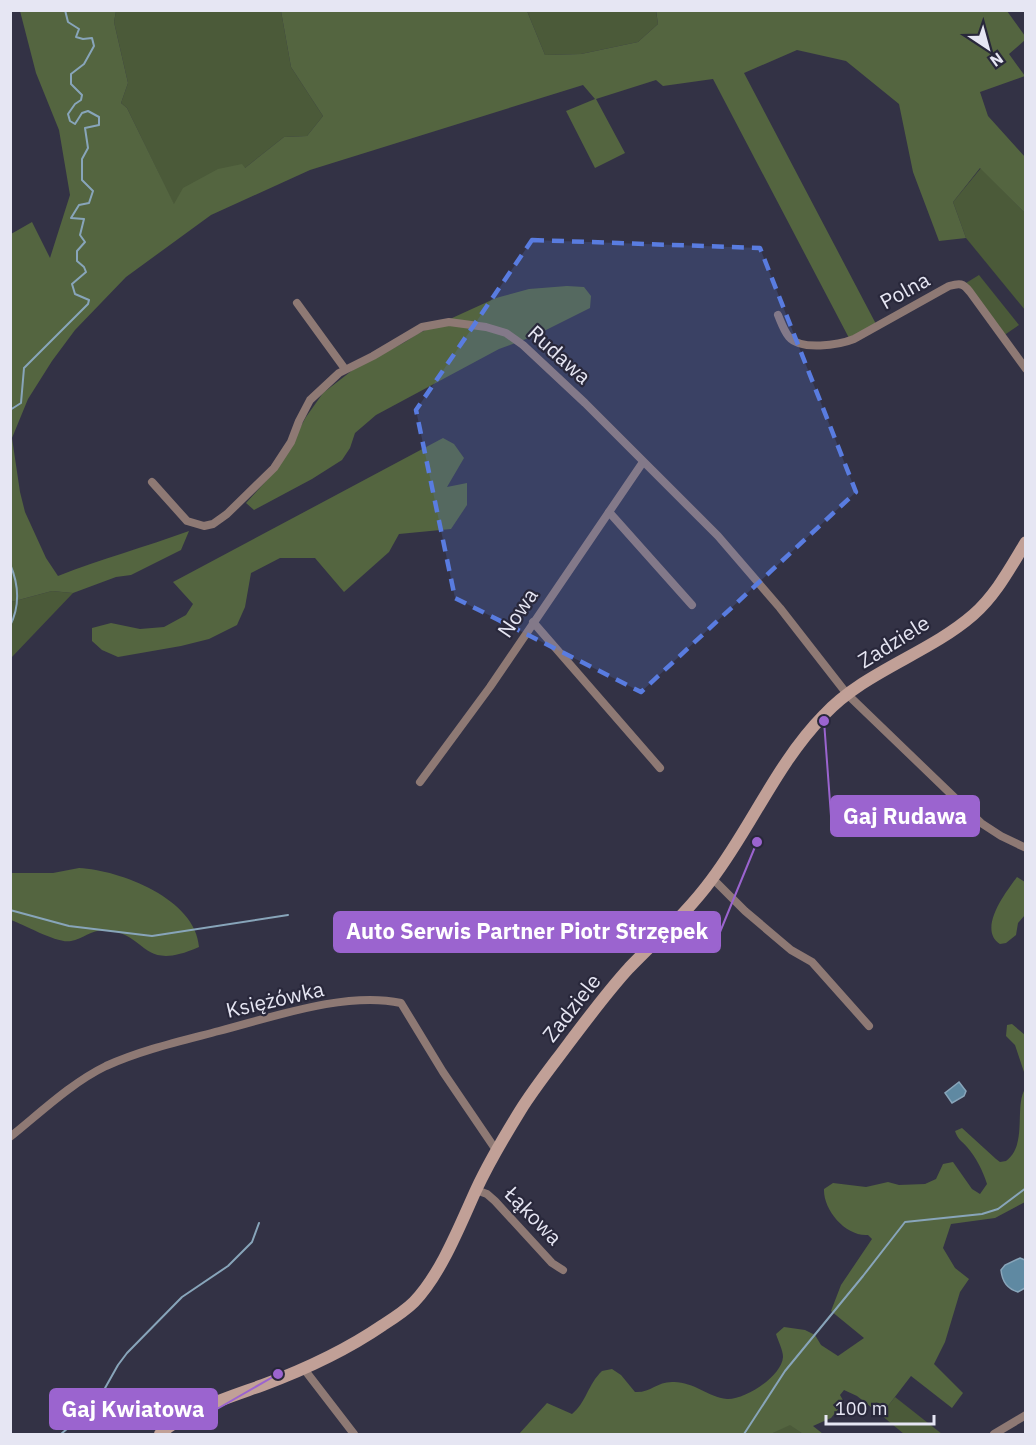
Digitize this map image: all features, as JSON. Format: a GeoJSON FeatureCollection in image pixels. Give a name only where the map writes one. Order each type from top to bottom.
{"type":"FeatureCollection","features":[{"type":"Feature","properties":{"kind":"street","name":"Polna"},"geometry":{"type":"LineString","coordinates":[[777,315],[788,336],[798,344],[841,344],[949,286],[964,284],[1026,369]]}},
{"type":"Feature","properties":{"kind":"street"},"geometry":{"type":"LineString","coordinates":[[297,303],[345,369]]}},
{"type":"Feature","properties":{"kind":"street","name":"Rudawa"},"geometry":{"type":"LineString","coordinates":[[152,482],[187,521],[204,526],[218,521],[274,468],[291,442],[310,400],[345,369],[373,356],[422,327],[449,322],[486,327],[506,333],[523,345],[585,403],[718,536],[847,694],[981,823],[1026,848]]}},
{"type":"Feature","properties":{"kind":"street","name":"Nowa"},"geometry":{"type":"LineString","coordinates":[[420,782],[490,687],[643,462]]}},
{"type":"Feature","properties":{"kind":"street"},"geometry":{"type":"LineString","coordinates":[[609,512],[692,605]]}},
{"type":"Feature","properties":{"kind":"street","name":"Zadziele"},"geometry":{"type":"LineString","coordinates":[[160,1434],[173,1423],[203,1407],[304,1369],[350,1347],[401,1313],[416,1300],[429,1283],[456,1234],[496,1150],[533,1090],[626,972],[713,879],[768,789],[800,742],[826,712],[847,694],[970,618],[993,593],[1026,542]]}},
{"type":"Feature","properties":{"kind":"street"},"geometry":{"type":"LineString","coordinates":[[533,622],[660,768]]}},
{"type":"Feature","properties":{"kind":"street"},"geometry":{"type":"LineString","coordinates":[[713,879],[745,911],[791,950],[812,962],[869,1026]]}},
{"type":"Feature","properties":{"kind":"street","name":"Księżówka"},"geometry":{"type":"LineString","coordinates":[[10,1137],[70,1090],[104,1067],[142,1052],[292,1011],[381,999],[401,1003],[449,1081],[496,1150]]}},
{"type":"Feature","properties":{"kind":"street","name":"Łąkowa"},"geometry":{"type":"LineString","coordinates":[[476,1190],[487,1194],[495,1201],[552,1263],[563,1270]]}},
{"type":"Feature","properties":{"kind":"street"},"geometry":{"type":"LineString","coordinates":[[304,1369],[354,1434]]}},
{"type":"Feature","properties":{"kind":"street"},"geometry":{"type":"LineString","coordinates":[[995,1434],[1026,1415]]}},
{"type":"Feature","properties":{"kind":"highlighted area"},"geometry":{"type":"Polygon","coordinates":[[[532,240],[760,248],[856,492],[641,692],[455,598],[416,410],[532,240]]]}},
{"type":"Feature","properties":{"kind":"green space"},"geometry":{"type":"Polygon","coordinates":[[[656,10],[1007,11],[1025,36],[1025,40],[1009,54],[1025,76],[980,92],[988,116],[1025,157],[1025,213],[980,168],[953,202],[966,238],[939,241],[913,172],[899,104],[846,61],[797,50],[744,73],[876,324],[849,338],[713,79],[663,86],[656,80],[596,99],[625,153],[595,168],[566,111],[595,99],[583,85],[310,170],[211,215],[126,277],[75,330],[52,361],[28,399],[12,438],[25,512],[46,558],[58,576],[189,531],[181,550],[131,575],[116,577],[73,593],[52,591],[11,602],[11,234],[32,222],[50,258],[70,195],[59,130],[36,73],[20,11],[116,11],[114,22],[128,83],[121,103],[127,108],[174,204],[183,188],[218,169],[242,164],[245,168],[284,137],[307,136],[323,116],[291,67],[281,11],[527,11],[545,55],[581,54],[638,42],[658,24],[656,10]]]}},
{"type":"Feature","properties":{"kind":"green space"},"geometry":{"type":"Polygon","coordinates":[[[116,11],[281,11],[291,67],[323,116],[307,136],[284,137],[245,168],[174,205],[127,108],[121,103],[128,83],[114,22],[116,11]]]}},
{"type":"Feature","properties":{"kind":"green space"},"geometry":{"type":"Polygon","coordinates":[[[527,11],[656,11],[658,24],[638,42],[581,54],[545,55],[527,11]]]}},
{"type":"Feature","properties":{"kind":"green space"},"geometry":{"type":"Polygon","coordinates":[[[981,168],[1025,213],[1025,310],[966,238],[953,202],[981,168]]]}},
{"type":"Feature","properties":{"kind":"green space"},"geometry":{"type":"Polygon","coordinates":[[[979,275],[1019,325],[1003,336],[966,283],[979,275]]]}},
{"type":"Feature","properties":{"kind":"green space"},"geometry":{"type":"Polygon","coordinates":[[[584,287],[591,296],[590,308],[534,336],[499,349],[376,415],[355,433],[350,448],[342,460],[254,510],[246,503],[277,469],[306,417],[323,393],[354,369],[417,334],[496,298],[529,289],[584,287]]]}},
{"type":"Feature","properties":{"kind":"green space"},"geometry":{"type":"Polygon","coordinates":[[[443,438],[454,444],[464,458],[447,487],[467,483],[467,505],[451,529],[399,534],[389,552],[344,592],[315,558],[280,558],[251,573],[245,607],[237,625],[209,639],[118,657],[102,650],[92,641],[92,628],[111,623],[140,629],[164,627],[186,615],[193,604],[173,582],[443,438]]]}},
{"type":"Feature","properties":{"kind":"green space"},"geometry":{"type":"Polygon","coordinates":[[[52,591],[73,593],[11,658],[11,602],[52,591]]]}},
{"type":"Feature","properties":{"kind":"green space"},"geometry":{"type":"Polygon","coordinates":[[[79,868],[115,874],[153,890],[171,901],[185,915],[195,930],[199,947],[166,956],[146,950],[120,933],[101,930],[75,940],[65,941],[11,920],[11,873],[53,873],[79,868]]]}},
{"type":"Feature","properties":{"kind":"green space"},"geometry":{"type":"Polygon","coordinates":[[[1017,877],[1025,882],[1025,915],[1018,923],[1016,935],[1006,943],[1000,944],[991,929],[992,920],[1017,877]]]}},
{"type":"Feature","properties":{"kind":"green space"},"geometry":{"type":"Polygon","coordinates":[[[1012,1024],[1025,1035],[1025,1075],[1015,1045],[1006,1036],[1007,1025],[1012,1024]]]}},
{"type":"Feature","properties":{"kind":"green space"},"geometry":{"type":"Polygon","coordinates":[[[1025,1089],[1025,1202],[995,1218],[951,1224],[943,1248],[955,1268],[969,1279],[960,1292],[945,1342],[934,1364],[963,1393],[952,1408],[911,1376],[881,1415],[857,1396],[844,1390],[840,1395],[844,1402],[831,1418],[813,1426],[823,1434],[803,1434],[790,1425],[771,1434],[519,1434],[547,1403],[572,1414],[577,1410],[602,1371],[612,1369],[621,1375],[635,1392],[674,1382],[688,1384],[714,1396],[727,1399],[743,1396],[761,1386],[776,1372],[783,1357],[776,1334],[784,1327],[805,1330],[815,1335],[821,1345],[838,1356],[864,1338],[831,1311],[841,1285],[872,1239],[868,1235],[852,1232],[837,1221],[827,1205],[824,1189],[833,1183],[866,1187],[888,1182],[899,1185],[925,1184],[936,1179],[943,1164],[953,1162],[972,1189],[980,1194],[987,1184],[979,1164],[955,1131],[962,1128],[1000,1162],[1006,1161],[1017,1146],[1020,1106],[1025,1089]]]}},
{"type":"Feature","properties":{"kind":"green space"},"geometry":{"type":"Polygon","coordinates":[[[895,1397],[942,1434],[904,1434],[881,1415],[895,1397]]]}},
{"type":"Feature","properties":{"kind":"green space"},"geometry":{"type":"Polygon","coordinates":[[[790,1424],[803,1434],[771,1434],[790,1424]]]}},
{"type":"Feature","properties":{"kind":"water"},"geometry":{"type":"Polygon","coordinates":[[[959,1082],[966,1091],[964,1096],[952,1103],[945,1093],[959,1082]]]}},
{"type":"Feature","properties":{"kind":"water"},"geometry":{"type":"Polygon","coordinates":[[[1020,1258],[1025,1260],[1025,1288],[1018,1292],[1006,1284],[1001,1270],[1005,1265],[1020,1258]]]}},
{"type":"Feature","properties":{"kind":"waterway"},"geometry":{"type":"LineString","coordinates":[[10,410],[21,403],[24,368],[88,304],[89,300],[75,294],[72,284],[86,272],[77,261],[77,251],[85,242],[80,235],[84,219],[71,218],[79,205],[89,203],[93,191],[82,180],[82,159],[88,148],[85,128],[99,125],[99,117],[88,111],[82,113],[75,124],[70,121],[68,114],[81,100],[82,95],[71,84],[71,74],[84,64],[94,46],[92,38],[76,37],[79,29],[68,22],[65,10]]}},
{"type":"Feature","properties":{"kind":"waterway"},"geometry":{"type":"LineString","coordinates":[[10,564],[17,595],[10,626]]}},
{"type":"Feature","properties":{"kind":"waterway"},"geometry":{"type":"LineString","coordinates":[[10,910],[69,926],[152,936],[288,915]]}},
{"type":"Feature","properties":{"kind":"waterway"},"geometry":{"type":"LineString","coordinates":[[744,1434],[785,1371],[905,1222],[982,1214],[998,1209],[1026,1188]]}},
{"type":"Feature","properties":{"kind":"waterway"},"geometry":{"type":"LineString","coordinates":[[88,1410],[100,1397],[127,1353],[182,1297],[228,1266],[252,1242],[259,1223]]}},
{"type":"Feature","properties":{"kind":"waterway"},"geometry":{"type":"LineString","coordinates":[[61,1434],[81,1417]]}},
{"type":"Feature","properties":{"kind":"place","name":"Gaj Rudawa"},"geometry":{"type":"Point","coordinates":[824,721]}},
{"type":"Feature","properties":{"kind":"place","name":"Auto Serwis Partner Piotr Strzępek"},"geometry":{"type":"Point","coordinates":[757,842]}},
{"type":"Feature","properties":{"kind":"place","name":"Gaj Kwiatowa"},"geometry":{"type":"Point","coordinates":[278,1374]}}]}
